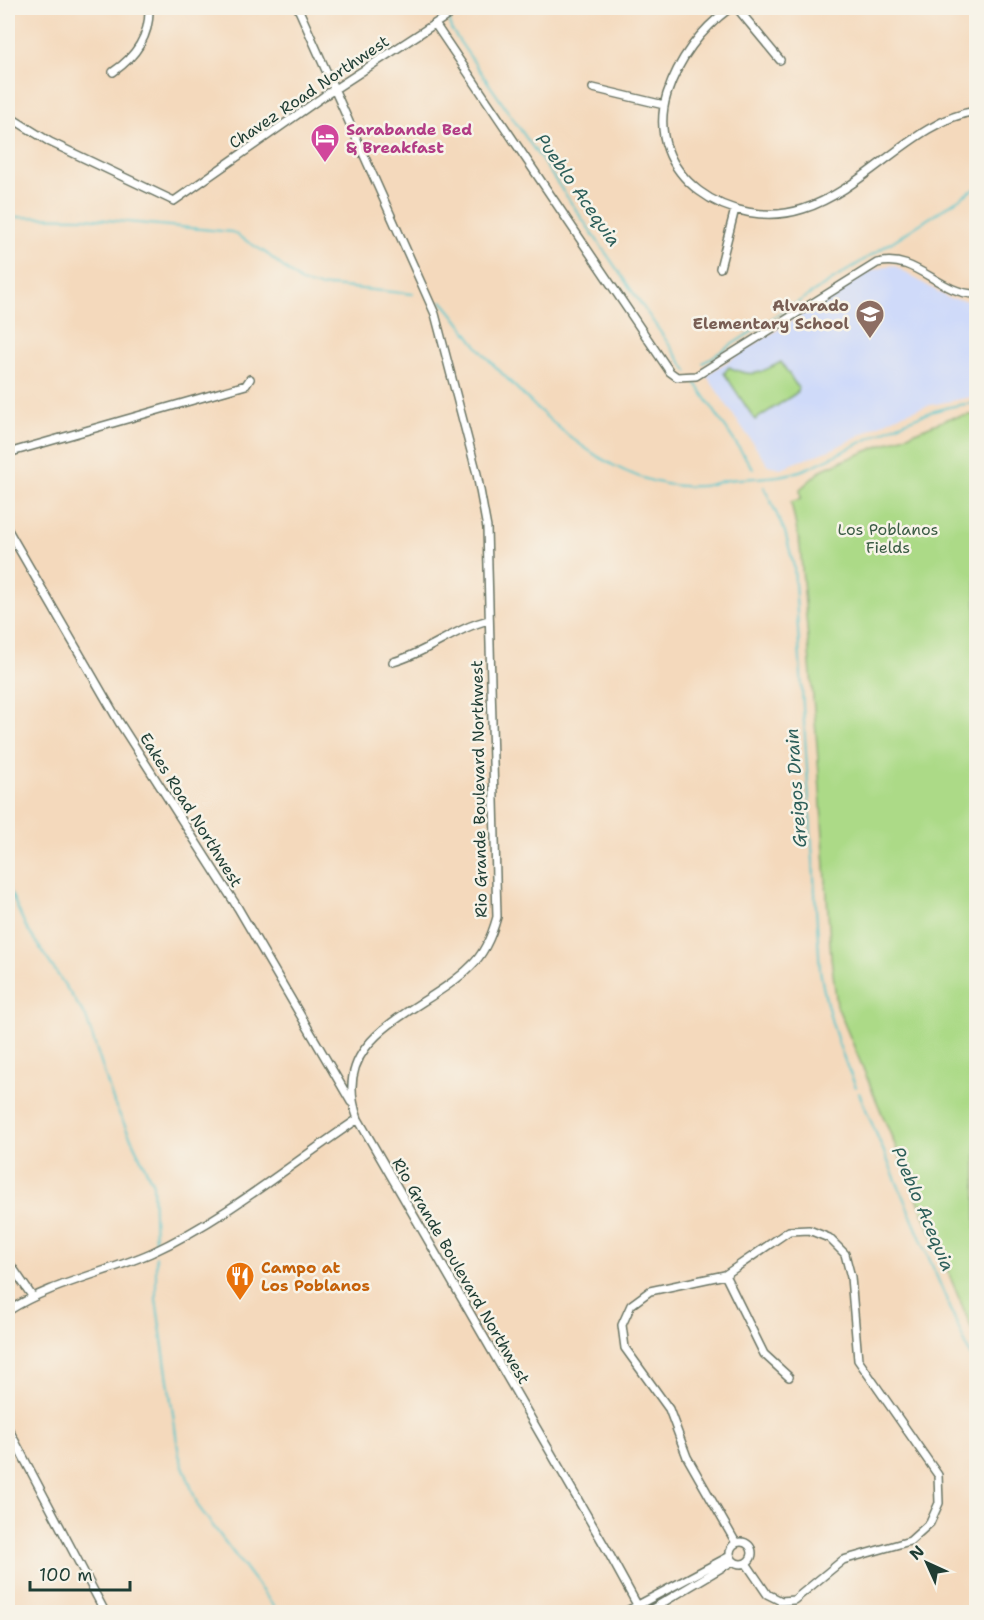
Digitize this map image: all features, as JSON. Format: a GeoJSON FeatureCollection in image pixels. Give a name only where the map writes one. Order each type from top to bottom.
{"type":"FeatureCollection","features":[{"type":"Feature","properties":{"kind":"street"},"geometry":{"type":"LineString","coordinates":[[113,72],[138,49],[148,26],[148,8]]}},
{"type":"Feature","properties":{"kind":"street","name":"Rio Grande Boulevard Northwest"},"geometry":{"type":"LineString","coordinates":[[298,8],[435,314],[487,528],[498,902],[492,934],[472,966],[385,1026],[371,1040],[358,1063],[353,1083],[353,1105],[358,1119],[639,1609]]}},
{"type":"Feature","properties":{"kind":"street","name":"Chavez Road Northwest"},"geometry":{"type":"LineString","coordinates":[[8,116],[50,142],[174,201],[335,89],[459,8]]}},
{"type":"Feature","properties":{"kind":"street"},"geometry":{"type":"LineString","coordinates":[[730,8],[693,42],[672,80],[664,105],[666,147],[679,172],[699,193],[735,209],[785,213],[825,201],[852,186],[933,127],[976,111]]}},
{"type":"Feature","properties":{"kind":"street"},"geometry":{"type":"LineString","coordinates":[[737,8],[780,60]]}},
{"type":"Feature","properties":{"kind":"street"},"geometry":{"type":"LineString","coordinates":[[435,24],[670,372],[676,377],[696,376],[857,273],[877,263],[898,260],[955,291],[976,294]]}},
{"type":"Feature","properties":{"kind":"street"},"geometry":{"type":"LineString","coordinates":[[593,88],[664,105]]}},
{"type":"Feature","properties":{"kind":"street"},"geometry":{"type":"LineString","coordinates":[[720,268],[735,209]]}},
{"type":"Feature","properties":{"kind":"street"},"geometry":{"type":"LineString","coordinates":[[8,453],[246,385],[250,379]]}},
{"type":"Feature","properties":{"kind":"street","name":"Eakes Road Northwest"},"geometry":{"type":"LineString","coordinates":[[8,530],[119,722],[238,908],[353,1105]]}},
{"type":"Feature","properties":{"kind":"street"},"geometry":{"type":"LineString","coordinates":[[393,662],[408,658],[473,624],[489,620]]}},
{"type":"Feature","properties":{"kind":"street"},"geometry":{"type":"LineString","coordinates":[[8,1311],[32,1296],[150,1253],[189,1232],[358,1119]]}},
{"type":"Feature","properties":{"kind":"street"},"geometry":{"type":"LineString","coordinates":[[736,1543],[687,1457],[669,1409],[624,1348],[622,1325],[631,1305],[650,1291],[725,1275],[789,1231],[809,1230],[829,1238],[845,1254],[851,1278],[858,1360],[938,1475],[939,1503],[930,1523],[910,1541],[843,1560],[794,1600],[781,1601],[767,1594],[746,1563]]}},
{"type":"Feature","properties":{"kind":"street"},"geometry":{"type":"LineString","coordinates":[[8,1261],[32,1296]]}},
{"type":"Feature","properties":{"kind":"street"},"geometry":{"type":"LineString","coordinates":[[725,1275],[764,1354],[789,1377]]}},
{"type":"Feature","properties":{"kind":"street"},"geometry":{"type":"LineString","coordinates":[[8,1428],[105,1612]]}},
{"type":"Feature","properties":{"kind":"street"},"geometry":{"type":"LineString","coordinates":[[736,1543],[745,1543],[751,1550],[750,1559],[746,1563],[740,1564],[732,1558],[731,1548],[736,1543]]}},
{"type":"Feature","properties":{"kind":"street"},"geometry":{"type":"LineString","coordinates":[[625,1612],[639,1609],[732,1558]]}},
{"type":"Feature","properties":{"kind":"street"},"geometry":{"type":"LineString","coordinates":[[647,1612],[732,1558]]}},
{"type":"Feature","properties":{"kind":"shaded area","name":"Alvarado Elementary School"},"geometry":{"type":"Polygon","coordinates":[[[893,265],[948,298],[976,302],[976,396],[926,406],[897,416],[835,448],[781,468],[768,465],[706,375],[871,271],[893,265]]]}},
{"type":"Feature","properties":{"kind":"green space"},"geometry":{"type":"Polygon","coordinates":[[[781,362],[798,388],[798,392],[755,420],[724,373],[729,367],[744,373],[756,373],[781,362]]]}},
{"type":"Feature","properties":{"kind":"green space","name":"Los Poblanos Fields"},"geometry":{"type":"Polygon","coordinates":[[[976,414],[976,1339],[837,1006],[831,957],[817,745],[800,546],[791,502],[801,499],[800,489],[823,469],[950,418],[976,414]]]}},
{"type":"Feature","properties":{"kind":"waterway","name":"Pueblo Acequia"},"geometry":{"type":"LineString","coordinates":[[450,21],[451,29],[688,372]]}},
{"type":"Feature","properties":{"kind":"waterway"},"geometry":{"type":"LineString","coordinates":[[703,363],[976,188]]}},
{"type":"Feature","properties":{"kind":"waterway"},"geometry":{"type":"LineString","coordinates":[[8,217],[86,218],[232,232],[266,253],[301,282],[320,287],[331,286],[413,294]]}},
{"type":"Feature","properties":{"kind":"waterway"},"geometry":{"type":"LineString","coordinates":[[442,301],[484,354],[558,427],[611,464],[639,477],[669,485],[704,486],[728,480],[779,476],[798,472],[912,419],[933,411],[976,403]]}},
{"type":"Feature","properties":{"kind":"waterway","name":"Pueblo Acequia"},"geometry":{"type":"LineString","coordinates":[[695,382],[753,469]]}},
{"type":"Feature","properties":{"kind":"waterway","name":"Greigos Drain"},"geometry":{"type":"LineString","coordinates":[[764,487],[785,532],[794,567],[820,970],[834,1030],[856,1087]]}},
{"type":"Feature","properties":{"kind":"waterway"},"geometry":{"type":"LineString","coordinates":[[8,887],[26,927],[86,1017],[114,1103],[153,1184],[155,1245]]}},
{"type":"Feature","properties":{"kind":"waterway","name":"Pueblo Acequia"},"geometry":{"type":"LineString","coordinates":[[859,1093],[976,1369]]}},
{"type":"Feature","properties":{"kind":"waterway"},"geometry":{"type":"LineString","coordinates":[[156,1256],[156,1299],[179,1455],[198,1506],[278,1612]]}},
{"type":"Feature","properties":{"kind":"place","name":"Sarabande Bed & Breakfast"},"geometry":{"type":"Point","coordinates":[325,164]}},
{"type":"Feature","properties":{"kind":"place","name":"Alvarado Elementary School"},"geometry":{"type":"Point","coordinates":[870,340]}},
{"type":"Feature","properties":{"kind":"place","name":"Campo at Los Poblanos"},"geometry":{"type":"Point","coordinates":[240,1302]}}]}
